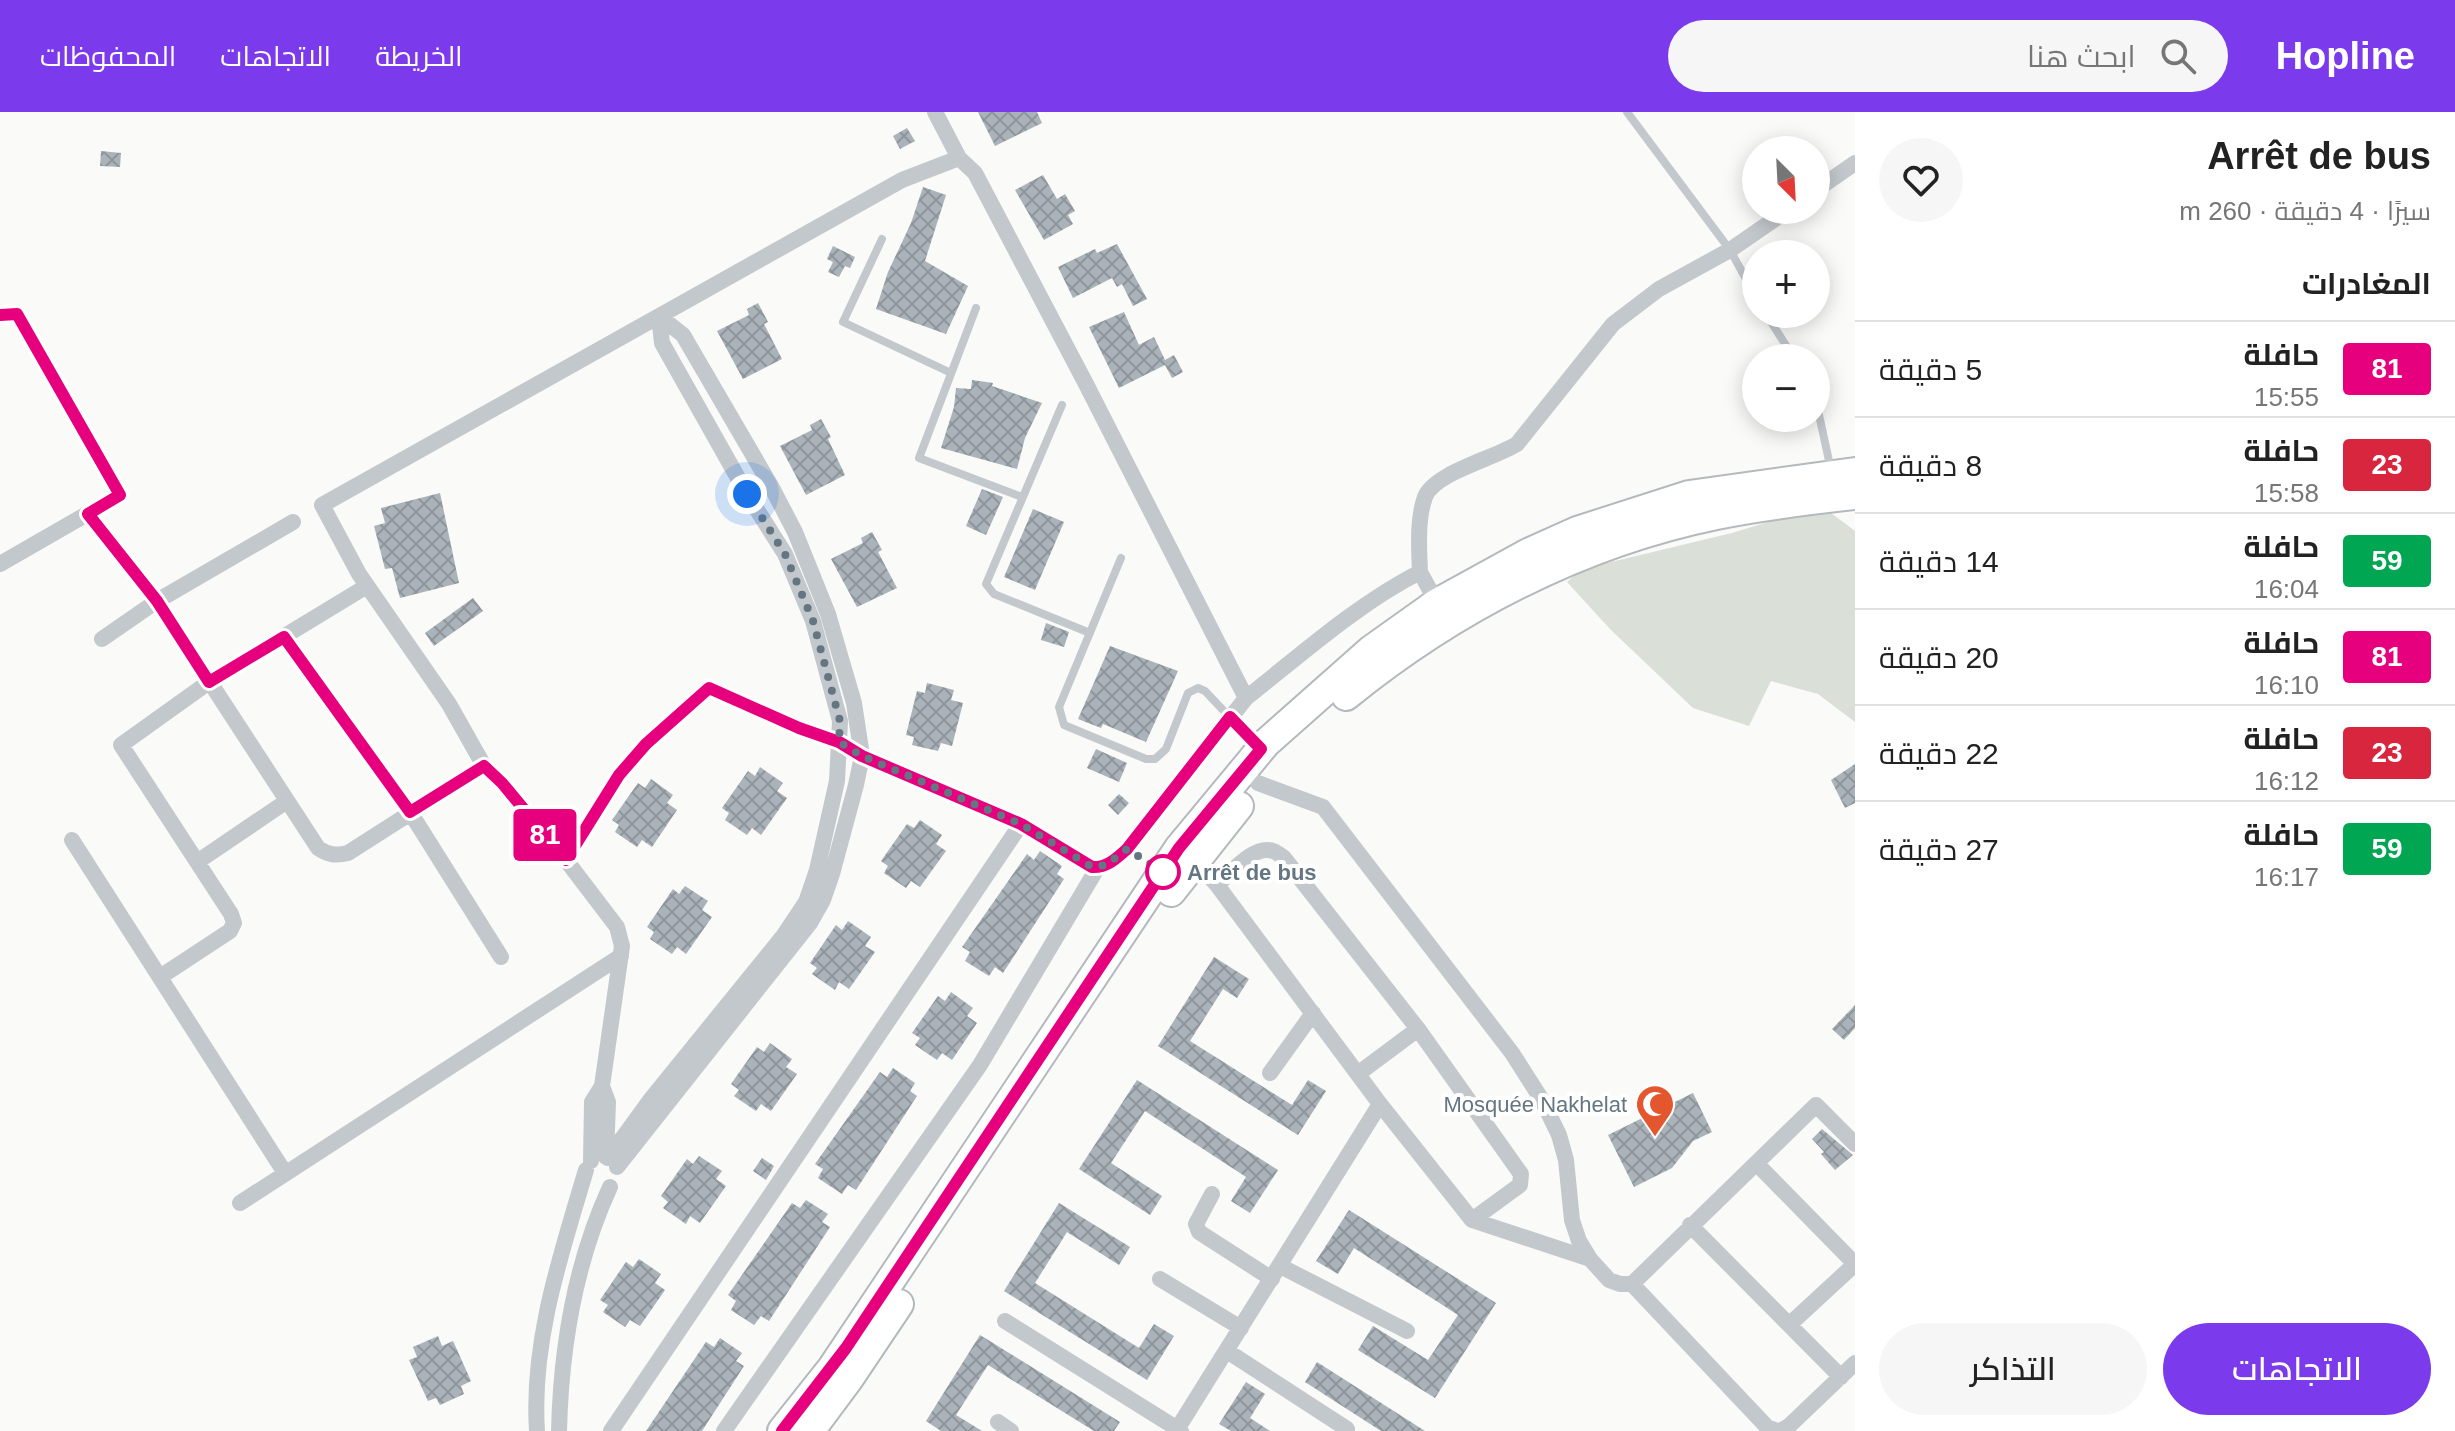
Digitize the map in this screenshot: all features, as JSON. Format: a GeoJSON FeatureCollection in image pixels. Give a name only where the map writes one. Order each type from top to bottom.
{"type":"FeatureCollection","features":[{"type":"Feature","properties":{"kind":"highway"},"geometry":{"type":"LineString","coordinates":[[782,1431],[840,1356],[1179,848],[1261,749],[1371,650],[1437,603],[1528,553],[1577,531],[1689,495],[1843,474]]}},
{"type":"Feature","properties":{"kind":"highway"},"geometry":{"type":"LineString","coordinates":[[810,1431],[848,1380],[1195,860],[1258,783],[1323,714],[1382,667],[1471,608],[1597,549],[1717,515],[1855,495]]}},
{"type":"Feature","properties":{"kind":"street"},"geometry":{"type":"LineString","coordinates":[[935,112],[959,158],[975,173],[1246,698]]}},
{"type":"Feature","properties":{"kind":"street"},"geometry":{"type":"LineString","coordinates":[[537,1431],[542,1344],[555,1275],[602,1163],[608,1102],[602,1086],[622,946],[617,927],[566,860],[484,766],[449,704],[367,586],[322,505],[902,180],[959,158]]}},
{"type":"Feature","properties":{"kind":"street"},"geometry":{"type":"LineString","coordinates":[[1830,180],[1855,163]]}},
{"type":"Feature","properties":{"kind":"street"},"geometry":{"type":"LineString","coordinates":[[1437,603],[1420,572],[1419,540],[1425,497],[1430,489],[1446,477],[1517,444],[1613,324],[1659,289],[1730,250],[1768,224]]}},
{"type":"Feature","properties":{"kind":"street"},"geometry":{"type":"LineString","coordinates":[[0,315],[17,314],[120,495],[0,564]]}},
{"type":"Feature","properties":{"kind":"street"},"geometry":{"type":"LineString","coordinates":[[610,1187],[595,1187],[588,1180],[784,935],[806,902],[817,870],[837,781],[840,721],[813,621],[785,554],[747,494],[662,343],[659,316]]}},
{"type":"Feature","properties":{"kind":"street"},"geometry":{"type":"LineString","coordinates":[[602,1163],[710,1052],[817,912],[832,874],[862,756],[854,703],[828,614],[795,532],[683,335],[659,316]]}},
{"type":"Feature","properties":{"kind":"street"},"geometry":{"type":"LineString","coordinates":[[88,514],[157,601],[318,848],[325,853],[348,853],[484,766]]}},
{"type":"Feature","properties":{"kind":"street"},"geometry":{"type":"LineString","coordinates":[[102,639],[157,601],[293,522]]}},
{"type":"Feature","properties":{"kind":"street"},"geometry":{"type":"LineString","coordinates":[[566,860],[619,775],[646,744],[709,688],[799,728],[839,742],[862,756],[1021,824],[1092,867],[1098,867],[1115,860],[1127,849],[1246,698],[1345,620],[1395,585],[1420,572]]}},
{"type":"Feature","properties":{"kind":"street"},"geometry":{"type":"LineString","coordinates":[[160,977],[230,931],[234,923],[121,745],[209,682],[367,586]]}},
{"type":"Feature","properties":{"kind":"street"},"geometry":{"type":"LineString","coordinates":[[284,637],[410,812],[501,957]]}},
{"type":"Feature","properties":{"kind":"street"},"geometry":{"type":"LineString","coordinates":[[1258,783],[1323,807],[1512,1053],[1542,1100],[1559,1135],[1566,1160],[1572,1220],[1579,1241],[1609,1280],[1632,1284],[1816,1105],[1855,1144]]}},
{"type":"Feature","properties":{"kind":"street"},"geometry":{"type":"LineString","coordinates":[[197,862],[287,801]]}},
{"type":"Feature","properties":{"kind":"street"},"geometry":{"type":"LineString","coordinates":[[611,1431],[1021,824]]}},
{"type":"Feature","properties":{"kind":"street"},"geometry":{"type":"LineString","coordinates":[[72,840],[285,1173]]}},
{"type":"Feature","properties":{"kind":"street"},"geometry":{"type":"LineString","coordinates":[[1217,885],[1252,855],[1262,850],[1273,850],[1284,858],[1418,1029],[1521,1174],[1520,1185],[1472,1220]]}},
{"type":"Feature","properties":{"kind":"street"},"geometry":{"type":"LineString","coordinates":[[1195,860],[1472,1220],[1590,1259]]}},
{"type":"Feature","properties":{"kind":"street"},"geometry":{"type":"LineString","coordinates":[[724,1431],[980,1065],[1098,867]]}},
{"type":"Feature","properties":{"kind":"street"},"geometry":{"type":"LineString","coordinates":[[240,1203],[621,956]]}},
{"type":"Feature","properties":{"kind":"street"},"geometry":{"type":"LineString","coordinates":[[1270,1073],[1313,1013]]}},
{"type":"Feature","properties":{"kind":"street"},"geometry":{"type":"LineString","coordinates":[[1359,1073],[1418,1029]]}},
{"type":"Feature","properties":{"kind":"street"},"geometry":{"type":"LineString","coordinates":[[1005,1321],[1179,1430],[1380,1104]]}},
{"type":"Feature","properties":{"kind":"street"},"geometry":{"type":"LineString","coordinates":[[559,1431],[567,1337],[579,1278],[596,1218],[618,1176],[602,1163]]}},
{"type":"Feature","properties":{"kind":"street"},"geometry":{"type":"LineString","coordinates":[[1757,1164],[1855,1264],[1790,1324]]}},
{"type":"Feature","properties":{"kind":"street"},"geometry":{"type":"LineString","coordinates":[[1212,1194],[1196,1224],[1199,1232],[1276,1273],[1407,1331]]}},
{"type":"Feature","properties":{"kind":"street"},"geometry":{"type":"LineString","coordinates":[[1690,1225],[1841,1377]]}},
{"type":"Feature","properties":{"kind":"street"},"geometry":{"type":"LineString","coordinates":[[1160,1279],[1241,1328]]}},
{"type":"Feature","properties":{"kind":"street"},"geometry":{"type":"LineString","coordinates":[[1632,1284],[1767,1427],[1778,1431],[1789,1426],[1855,1363]]}},
{"type":"Feature","properties":{"kind":"street"},"geometry":{"type":"LineString","coordinates":[[1227,1351],[1347,1429]]}},
{"type":"Feature","properties":{"kind":"lane"},"geometry":{"type":"LineString","coordinates":[[1627,112],[1730,250],[1742,272]]}},
{"type":"Feature","properties":{"kind":"lane"},"geometry":{"type":"LineString","coordinates":[[882,239],[843,322],[951,373]]}},
{"type":"Feature","properties":{"kind":"lane"},"geometry":{"type":"LineString","coordinates":[[976,308],[919,458],[1022,497]]}},
{"type":"Feature","properties":{"kind":"lane"},"geometry":{"type":"LineString","coordinates":[[1062,405],[987,580],[987,588],[994,594],[1090,633]]}},
{"type":"Feature","properties":{"kind":"lane"},"geometry":{"type":"LineString","coordinates":[[1827,432],[1843,474]]}},
{"type":"Feature","properties":{"kind":"lane"},"geometry":{"type":"LineString","coordinates":[[1121,558],[1059,707],[1061,719],[1069,729],[1150,760],[1159,757],[1166,749],[1191,690],[1202,689],[1261,749]]}},
{"type":"Feature","properties":{"kind":"shaded area"},"geometry":{"type":"Polygon","coordinates":[[[1831,513],[1855,531],[1855,722],[1818,694],[1771,681],[1749,726],[1693,708],[1610,629],[1567,582],[1582,569],[1732,533],[1794,514],[1831,513]]]}},
{"type":"Feature","properties":{"kind":"building"},"geometry":{"type":"Polygon","coordinates":[[[978,112],[1037,112],[1042,123],[995,146],[978,112]]]}},
{"type":"Feature","properties":{"kind":"building"},"geometry":{"type":"Polygon","coordinates":[[[907,128],[915,141],[900,149],[893,136],[907,128]]]}},
{"type":"Feature","properties":{"kind":"building"},"geometry":{"type":"Polygon","coordinates":[[[101,151],[121,153],[120,167],[100,166],[101,151]]]}},
{"type":"Feature","properties":{"kind":"building"},"geometry":{"type":"Polygon","coordinates":[[[1043,175],[1057,199],[1065,194],[1075,211],[1068,215],[1073,224],[1044,240],[1015,190],[1043,175]]]}},
{"type":"Feature","properties":{"kind":"building"},"geometry":{"type":"Polygon","coordinates":[[[923,187],[946,195],[925,261],[968,286],[946,334],[876,309],[923,187]]]}},
{"type":"Feature","properties":{"kind":"building"},"geometry":{"type":"Polygon","coordinates":[[[1117,244],[1147,299],[1133,306],[1122,284],[1117,287],[1112,278],[1073,298],[1058,267],[1095,249],[1097,253],[1117,244]]]}},
{"type":"Feature","properties":{"kind":"building"},"geometry":{"type":"Polygon","coordinates":[[[833,246],[855,257],[850,268],[845,266],[839,277],[828,272],[833,262],[827,259],[833,246]]]}},
{"type":"Feature","properties":{"kind":"building"},"geometry":{"type":"Polygon","coordinates":[[[758,303],[768,322],[764,324],[782,359],[743,379],[717,331],[749,315],[747,309],[758,303]]]}},
{"type":"Feature","properties":{"kind":"building"},"geometry":{"type":"Polygon","coordinates":[[[1124,312],[1139,345],[1154,337],[1165,360],[1174,355],[1183,372],[1172,378],[1165,365],[1119,388],[1089,327],[1124,312]]]}},
{"type":"Feature","properties":{"kind":"building"},"geometry":{"type":"Polygon","coordinates":[[[972,380],[993,383],[992,386],[1042,403],[1025,438],[1017,469],[941,448],[954,407],[956,388],[971,389],[972,380]]]}},
{"type":"Feature","properties":{"kind":"building"},"geometry":{"type":"Polygon","coordinates":[[[821,419],[845,475],[806,495],[780,446],[812,430],[810,425],[821,419]]]}},
{"type":"Feature","properties":{"kind":"building"},"geometry":{"type":"Polygon","coordinates":[[[982,489],[1003,497],[986,535],[966,526],[982,489]]]}},
{"type":"Feature","properties":{"kind":"building"},"geometry":{"type":"Polygon","coordinates":[[[440,493],[459,583],[400,598],[392,568],[385,569],[374,526],[385,523],[381,508],[440,493]]]}},
{"type":"Feature","properties":{"kind":"building"},"geometry":{"type":"Polygon","coordinates":[[[1033,509],[1064,522],[1035,590],[1004,577],[1033,509]]]}},
{"type":"Feature","properties":{"kind":"building"},"geometry":{"type":"Polygon","coordinates":[[[872,532],[882,550],[878,552],[897,588],[857,607],[831,559],[863,543],[861,538],[872,532]]]}},
{"type":"Feature","properties":{"kind":"building"},"geometry":{"type":"Polygon","coordinates":[[[473,598],[483,611],[434,646],[425,633],[473,598]]]}},
{"type":"Feature","properties":{"kind":"building"},"geometry":{"type":"Polygon","coordinates":[[[1046,623],[1069,632],[1064,647],[1041,640],[1046,623]]]}},
{"type":"Feature","properties":{"kind":"building"},"geometry":{"type":"Polygon","coordinates":[[[1110,646],[1178,671],[1146,742],[1103,724],[1101,728],[1078,719],[1110,646]]]}},
{"type":"Feature","properties":{"kind":"building"},"geometry":{"type":"Polygon","coordinates":[[[927,683],[954,690],[951,700],[963,703],[952,746],[941,743],[938,751],[912,745],[914,737],[906,735],[917,691],[925,693],[927,683]]]}},
{"type":"Feature","properties":{"kind":"building"},"geometry":{"type":"Polygon","coordinates":[[[1096,749],[1127,763],[1119,782],[1087,768],[1096,749]]]}},
{"type":"Feature","properties":{"kind":"building"},"geometry":{"type":"Polygon","coordinates":[[[1855,764],[1855,803],[1845,808],[1831,780],[1855,764]]]}},
{"type":"Feature","properties":{"kind":"building"},"geometry":{"type":"Polygon","coordinates":[[[760,767],[783,783],[777,791],[787,798],[761,835],[752,828],[747,835],[725,820],[729,813],[722,808],[748,771],[755,776],[760,767]]]}},
{"type":"Feature","properties":{"kind":"building"},"geometry":{"type":"Polygon","coordinates":[[[651,779],[673,795],[667,803],[677,810],[652,847],[642,840],[637,847],[615,832],[619,825],[612,820],[638,783],[645,788],[651,779]]]}},
{"type":"Feature","properties":{"kind":"building"},"geometry":{"type":"Polygon","coordinates":[[[1119,794],[1129,803],[1118,815],[1108,805],[1119,794]]]}},
{"type":"Feature","properties":{"kind":"building"},"geometry":{"type":"Polygon","coordinates":[[[920,820],[942,835],[936,844],[946,851],[920,887],[911,881],[906,888],[884,873],[888,866],[881,861],[907,824],[914,828],[920,820]]]}},
{"type":"Feature","properties":{"kind":"building"},"geometry":{"type":"Polygon","coordinates":[[[1040,851],[1062,866],[1057,874],[1064,879],[1003,973],[995,967],[989,976],[965,961],[970,952],[962,947],[1027,854],[1034,860],[1040,851]]]}},
{"type":"Feature","properties":{"kind":"building"},"geometry":{"type":"Polygon","coordinates":[[[685,886],[708,901],[702,910],[712,917],[686,954],[677,947],[672,954],[650,939],[654,932],[647,927],[673,889],[679,894],[685,886]]]}},
{"type":"Feature","properties":{"kind":"building"},"geometry":{"type":"Polygon","coordinates":[[[848,921],[871,937],[865,946],[875,952],[849,989],[839,982],[835,990],[812,974],[817,968],[810,963],[836,925],[842,930],[848,921]]]}},
{"type":"Feature","properties":{"kind":"building"},"geometry":{"type":"Polygon","coordinates":[[[1214,957],[1249,979],[1237,998],[1223,989],[1190,1041],[1292,1105],[1308,1080],[1326,1091],[1298,1135],[1158,1046],[1214,957]]]}},
{"type":"Feature","properties":{"kind":"building"},"geometry":{"type":"Polygon","coordinates":[[[951,992],[973,1008],[967,1016],[977,1023],[952,1060],[942,1053],[937,1060],[915,1045],[920,1038],[912,1033],[938,996],[945,1001],[951,992]]]}},
{"type":"Feature","properties":{"kind":"building"},"geometry":{"type":"Polygon","coordinates":[[[1855,1005],[1855,1028],[1844,1040],[1832,1029],[1855,1005]]]}},
{"type":"Feature","properties":{"kind":"building"},"geometry":{"type":"Polygon","coordinates":[[[770,1043],[792,1059],[786,1067],[797,1074],[771,1111],[761,1104],[756,1111],[734,1096],[739,1090],[731,1084],[757,1047],[764,1052],[770,1043]]]}},
{"type":"Feature","properties":{"kind":"building"},"geometry":{"type":"Polygon","coordinates":[[[893,1068],[915,1083],[910,1091],[917,1096],[856,1190],[848,1185],[842,1194],[818,1178],[823,1169],[815,1164],[880,1072],[887,1077],[893,1068]]]}},
{"type":"Feature","properties":{"kind":"building"},"geometry":{"type":"Polygon","coordinates":[[[1137,1080],[1278,1170],[1250,1213],[1231,1201],[1246,1177],[1145,1111],[1111,1163],[1162,1196],[1150,1215],[1079,1169],[1137,1080]]]}},
{"type":"Feature","properties":{"kind":"building","name":"Mosquée Nakhelat"},"geometry":{"type":"Polygon","coordinates":[[[1693,1093],[1712,1132],[1693,1141],[1672,1168],[1634,1187],[1608,1135],[1693,1093]]]}},
{"type":"Feature","properties":{"kind":"building"},"geometry":{"type":"Polygon","coordinates":[[[1822,1129],[1853,1155],[1835,1170],[1812,1139],[1822,1129]]]}},
{"type":"Feature","properties":{"kind":"building"},"geometry":{"type":"Polygon","coordinates":[[[699,1156],[722,1171],[716,1179],[726,1186],[700,1223],[690,1216],[686,1224],[663,1208],[668,1202],[661,1196],[687,1159],[693,1164],[699,1156]]]}},
{"type":"Feature","properties":{"kind":"building"},"geometry":{"type":"Polygon","coordinates":[[[762,1158],[774,1166],[766,1180],[753,1171],[762,1158]]]}},
{"type":"Feature","properties":{"kind":"building"},"geometry":{"type":"Polygon","coordinates":[[[806,1200],[828,1214],[822,1222],[830,1227],[769,1321],[761,1316],[754,1325],[731,1310],[736,1301],[728,1295],[792,1203],[800,1208],[806,1200]]]}},
{"type":"Feature","properties":{"kind":"building"},"geometry":{"type":"Polygon","coordinates":[[[1059,1203],[1130,1247],[1119,1265],[1067,1232],[1035,1283],[1139,1348],[1154,1324],[1174,1336],[1147,1380],[1004,1291],[1059,1203]]]}},
{"type":"Feature","properties":{"kind":"building"},"geometry":{"type":"Polygon","coordinates":[[[1349,1210],[1496,1303],[1435,1398],[1358,1350],[1373,1326],[1428,1360],[1458,1315],[1354,1248],[1338,1274],[1316,1261],[1349,1210]]]}},
{"type":"Feature","properties":{"kind":"building"},"geometry":{"type":"Polygon","coordinates":[[[639,1259],[661,1274],[655,1283],[665,1290],[640,1326],[630,1320],[625,1327],[603,1312],[608,1305],[600,1300],[626,1262],[633,1267],[639,1259]]]}},
{"type":"Feature","properties":{"kind":"building"},"geometry":{"type":"Polygon","coordinates":[[[980,1335],[1120,1422],[1114,1431],[1094,1431],[988,1365],[956,1415],[982,1431],[941,1431],[926,1421],[980,1335]]]}},
{"type":"Feature","properties":{"kind":"building"},"geometry":{"type":"Polygon","coordinates":[[[438,1336],[442,1346],[453,1341],[471,1381],[461,1386],[464,1394],[440,1405],[436,1398],[428,1401],[409,1360],[417,1357],[413,1347],[438,1336]]]}},
{"type":"Feature","properties":{"kind":"building"},"geometry":{"type":"Polygon","coordinates":[[[720,1338],[742,1353],[736,1361],[744,1366],[702,1431],[646,1431],[706,1342],[714,1347],[720,1338]]]}},
{"type":"Feature","properties":{"kind":"building"},"geometry":{"type":"Polygon","coordinates":[[[1317,1362],[1425,1431],[1381,1431],[1305,1382],[1317,1362]]]}},
{"type":"Feature","properties":{"kind":"building"},"geometry":{"type":"Polygon","coordinates":[[[1246,1382],[1265,1394],[1250,1418],[1270,1431],[1231,1431],[1219,1424],[1246,1382]]]}},
{"type":"Feature","properties":{"kind":"bus line","name":"81"},"geometry":{"type":"LineString","coordinates":[[0,315],[17,314],[120,495],[88,514],[157,601],[209,682],[284,637],[410,812],[484,766],[566,860],[619,775],[646,744],[709,688],[799,728],[839,742],[862,756],[1021,824],[1092,867],[1098,867],[1115,860],[1127,849],[1230,717],[1261,749],[1179,848],[846,1348],[782,1431]]}},
{"type":"Feature","properties":{"kind":"place","name":"Arrêt de bus"},"geometry":{"type":"Point","coordinates":[1163,872]}},
{"type":"Feature","properties":{"kind":"place","name":"Mosquée Nakhelat"},"geometry":{"type":"Point","coordinates":[1655,1138]}},
{"type":"Feature","properties":{"kind":"route"},"geometry":{"type":"LineString","coordinates":[[747,494],[785,554],[813,621],[840,721],[839,742],[862,756],[1021,824],[1092,867],[1106,865],[1127,849],[1163,872]]}}]}
